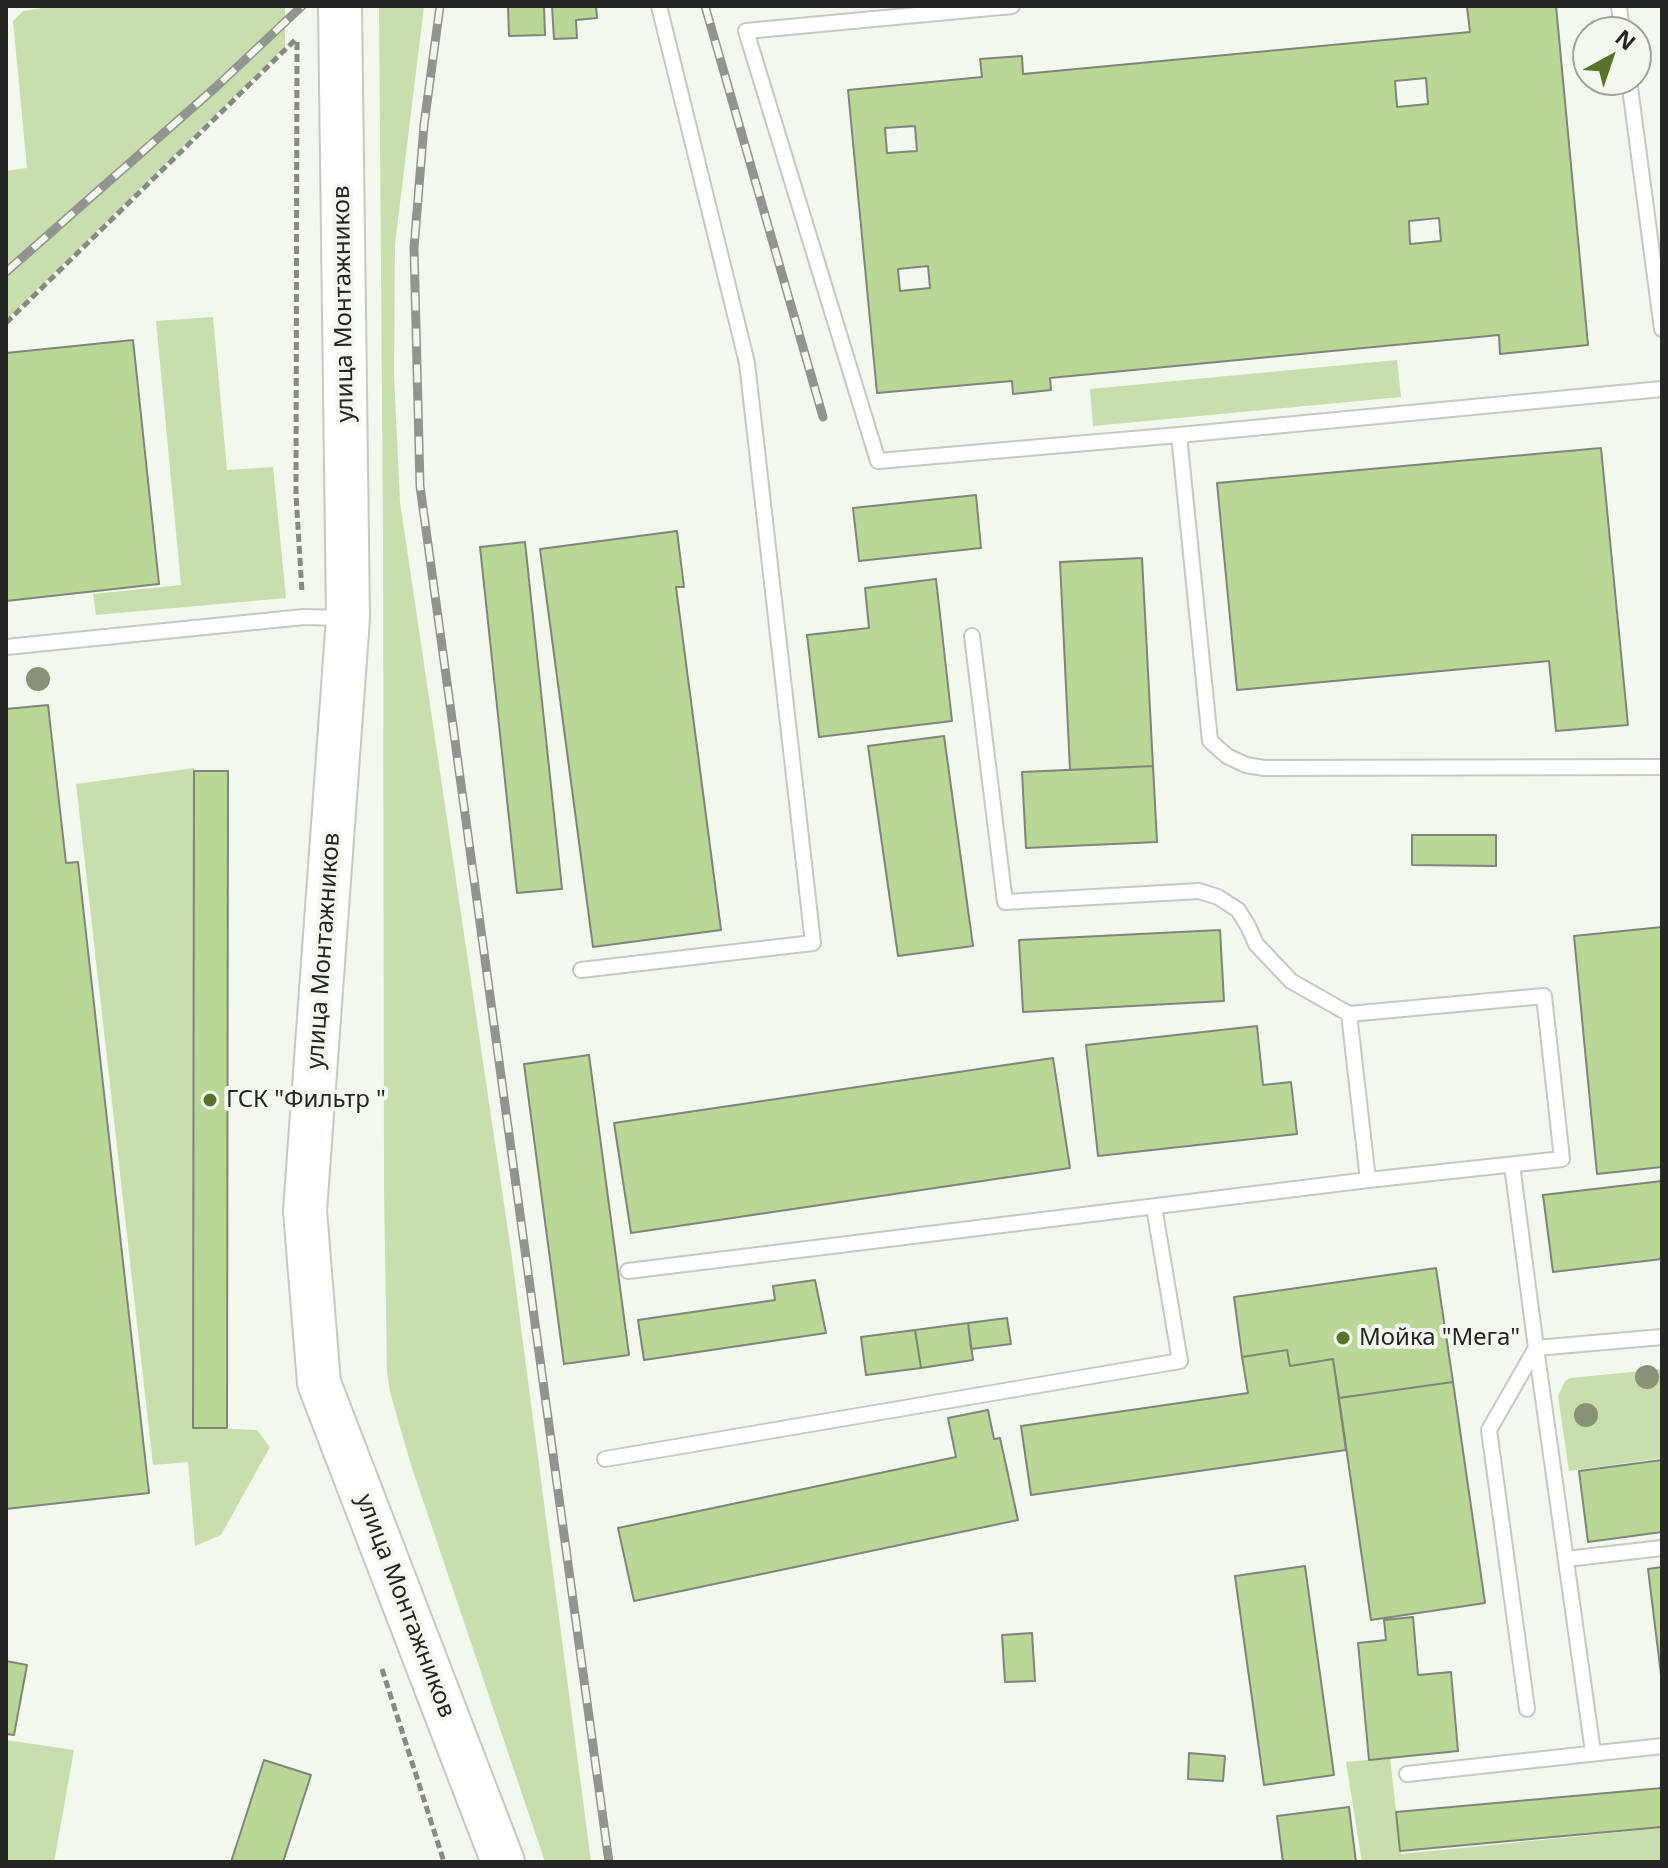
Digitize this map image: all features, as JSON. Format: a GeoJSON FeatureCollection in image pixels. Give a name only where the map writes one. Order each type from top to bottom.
{"type":"FeatureCollection","features":[{"type":"Feature","properties":{"kind":"main road","name":"улица Монтажников"},"geometry":{"type":"LineString","coordinates":[[340,6],[348,618],[305,1211],[319,1383],[503,1862]]}},
{"type":"Feature","properties":{"kind":"lane"},"geometry":{"type":"LineString","coordinates":[[581,970],[813,943],[747,363],[659,6]]}},
{"type":"Feature","properties":{"kind":"lane"},"geometry":{"type":"LineString","coordinates":[[1012,6],[746,31],[878,461],[1662,389]]}},
{"type":"Feature","properties":{"kind":"lane"},"geometry":{"type":"LineString","coordinates":[[1631,96],[1658,270],[1662,329]]}},
{"type":"Feature","properties":{"kind":"lane"},"geometry":{"type":"LineString","coordinates":[[1179,435],[1210,741],[1227,756],[1246,765],[1264,768],[1662,767]]}},
{"type":"Feature","properties":{"kind":"lane"},"geometry":{"type":"LineString","coordinates":[[6,647],[304,617],[348,618]]}},
{"type":"Feature","properties":{"kind":"lane"},"geometry":{"type":"LineString","coordinates":[[628,1271],[1562,1159],[1544,996],[1349,1014],[1291,981],[1256,944],[1238,910],[1218,897],[1199,891],[1005,902],[972,636]]}},
{"type":"Feature","properties":{"kind":"lane"},"geometry":{"type":"LineString","coordinates":[[1349,1014],[1368,1180]]}},
{"type":"Feature","properties":{"kind":"lane"},"geometry":{"type":"LineString","coordinates":[[1512,1165],[1593,1752]]}},
{"type":"Feature","properties":{"kind":"lane"},"geometry":{"type":"LineString","coordinates":[[605,1459],[1180,1361],[1154,1207]]}},
{"type":"Feature","properties":{"kind":"lane"},"geometry":{"type":"LineString","coordinates":[[1536,1348],[1662,1337]]}},
{"type":"Feature","properties":{"kind":"lane"},"geometry":{"type":"LineString","coordinates":[[1527,1709],[1489,1430],[1536,1348]]}},
{"type":"Feature","properties":{"kind":"lane"},"geometry":{"type":"LineString","coordinates":[[1566,1559],[1662,1548]]}},
{"type":"Feature","properties":{"kind":"lane"},"geometry":{"type":"LineString","coordinates":[[1407,1774],[1662,1746]]}},
{"type":"Feature","properties":{"kind":"path"},"geometry":{"type":"LineString","coordinates":[[6,323],[297,38]]}},
{"type":"Feature","properties":{"kind":"green space"},"geometry":{"type":"Polygon","coordinates":[[[55,6],[285,6],[285,47],[6,320],[6,171],[27,168],[13,21],[23,11],[55,6]]]}},
{"type":"Feature","properties":{"kind":"green space"},"geometry":{"type":"Polygon","coordinates":[[[379,6],[424,6],[395,244],[394,375],[400,502],[511,1251],[591,1862],[545,1862],[411,1465],[387,1372],[379,6]]]}},
{"type":"Feature","properties":{"kind":"green space"},"geometry":{"type":"Polygon","coordinates":[[[213,317],[227,470],[273,467],[286,598],[96,615],[93,594],[181,585],[156,321],[213,317]]]}},
{"type":"Feature","properties":{"kind":"green space"},"geometry":{"type":"Polygon","coordinates":[[[1397,360],[1401,397],[1093,426],[1090,389],[1397,360]]]}},
{"type":"Feature","properties":{"kind":"green space"},"geometry":{"type":"Polygon","coordinates":[[[194,768],[193,1427],[257,1430],[270,1447],[221,1535],[195,1546],[188,1462],[153,1465],[76,784],[194,768]]]}},
{"type":"Feature","properties":{"kind":"green space"},"geometry":{"type":"Polygon","coordinates":[[[1662,1369],[1662,1458],[1569,1471],[1558,1396],[1565,1381],[1662,1369]]]}},
{"type":"Feature","properties":{"kind":"green space"},"geometry":{"type":"Polygon","coordinates":[[[6,1740],[74,1750],[54,1862],[6,1862],[6,1740]]]}},
{"type":"Feature","properties":{"kind":"green space"},"geometry":{"type":"Polygon","coordinates":[[[1390,1758],[1401,1854],[1662,1828],[1662,1862],[1362,1862],[1346,1762],[1390,1758]]]}},
{"type":"Feature","properties":{"kind":"building"},"geometry":{"type":"Polygon","coordinates":[[[508,6],[544,6],[545,35],[509,36],[508,6]]]}},
{"type":"Feature","properties":{"kind":"building"},"geometry":{"type":"Polygon","coordinates":[[[552,6],[596,6],[597,18],[576,20],[577,38],[554,39],[552,6]]]}},
{"type":"Feature","properties":{"kind":"building"},"geometry":{"type":"Polygon","coordinates":[[[1556,6],[1588,345],[1500,354],[1499,335],[1050,378],[1051,390],[1013,394],[1012,381],[877,393],[848,90],[982,77],[980,59],[1022,56],[1023,74],[1470,32],[1467,7],[1556,6]]]}},
{"type":"Feature","properties":{"kind":"building"},"geometry":{"type":"Polygon","coordinates":[[[1426,78],[1428,104],[1397,107],[1395,81],[1426,78]]]}},
{"type":"Feature","properties":{"kind":"building"},"geometry":{"type":"Polygon","coordinates":[[[915,126],[917,151],[887,153],[885,128],[915,126]]]}},
{"type":"Feature","properties":{"kind":"building"},"geometry":{"type":"Polygon","coordinates":[[[1439,218],[1441,241],[1410,244],[1409,221],[1439,218]]]}},
{"type":"Feature","properties":{"kind":"building"},"geometry":{"type":"Polygon","coordinates":[[[928,266],[930,288],[900,291],[898,269],[928,266]]]}},
{"type":"Feature","properties":{"kind":"building"},"geometry":{"type":"Polygon","coordinates":[[[133,340],[159,584],[6,601],[6,353],[133,340]]]}},
{"type":"Feature","properties":{"kind":"building"},"geometry":{"type":"Polygon","coordinates":[[[1601,448],[1628,725],[1556,731],[1549,661],[1237,690],[1217,483],[1601,448]]]}},
{"type":"Feature","properties":{"kind":"building"},"geometry":{"type":"Polygon","coordinates":[[[976,495],[981,548],[859,561],[853,508],[976,495]]]}},
{"type":"Feature","properties":{"kind":"building"},"geometry":{"type":"Polygon","coordinates":[[[677,531],[684,587],[676,587],[721,930],[593,947],[540,549],[677,531]]]}},
{"type":"Feature","properties":{"kind":"building"},"geometry":{"type":"Polygon","coordinates":[[[525,542],[562,889],[517,893],[480,547],[525,542]]]}},
{"type":"Feature","properties":{"kind":"building"},"geometry":{"type":"Polygon","coordinates":[[[1142,558],[1153,766],[1070,770],[1060,562],[1142,558]]]}},
{"type":"Feature","properties":{"kind":"building"},"geometry":{"type":"Polygon","coordinates":[[[936,579],[952,721],[819,737],[807,635],[869,628],[865,588],[936,579]]]}},
{"type":"Feature","properties":{"kind":"building"},"geometry":{"type":"Polygon","coordinates":[[[48,705],[66,863],[78,862],[149,1493],[6,1509],[6,709],[48,705]]]}},
{"type":"Feature","properties":{"kind":"building"},"geometry":{"type":"Polygon","coordinates":[[[944,736],[973,946],[898,956],[868,746],[944,736]]]}},
{"type":"Feature","properties":{"kind":"building"},"geometry":{"type":"Polygon","coordinates":[[[1153,766],[1157,842],[1026,848],[1022,772],[1153,766]]]}},
{"type":"Feature","properties":{"kind":"building","name":"ГСК \"Фильтр \""},"geometry":{"type":"Polygon","coordinates":[[[194,771],[228,771],[227,1428],[193,1428],[194,771]]]}},
{"type":"Feature","properties":{"kind":"building"},"geometry":{"type":"Polygon","coordinates":[[[1412,835],[1496,835],[1496,866],[1412,865],[1412,835]]]}},
{"type":"Feature","properties":{"kind":"building"},"geometry":{"type":"Polygon","coordinates":[[[1662,927],[1662,1167],[1597,1174],[1574,936],[1662,927]]]}},
{"type":"Feature","properties":{"kind":"building"},"geometry":{"type":"Polygon","coordinates":[[[1220,930],[1224,1001],[1023,1012],[1019,940],[1220,930]]]}},
{"type":"Feature","properties":{"kind":"building"},"geometry":{"type":"Polygon","coordinates":[[[1257,1026],[1263,1085],[1291,1082],[1297,1134],[1098,1156],[1086,1045],[1257,1026]]]}},
{"type":"Feature","properties":{"kind":"building"},"geometry":{"type":"Polygon","coordinates":[[[589,1055],[629,1355],[564,1364],[524,1064],[589,1055]]]}},
{"type":"Feature","properties":{"kind":"building"},"geometry":{"type":"Polygon","coordinates":[[[1053,1058],[1070,1168],[631,1233],[614,1123],[1053,1058]]]}},
{"type":"Feature","properties":{"kind":"building"},"geometry":{"type":"Polygon","coordinates":[[[1662,1181],[1662,1259],[1553,1272],[1543,1195],[1662,1181]]]}},
{"type":"Feature","properties":{"kind":"building","name":"Мойка \"Мега\""},"geometry":{"type":"Polygon","coordinates":[[[1436,1268],[1453,1382],[1339,1398],[1333,1359],[1290,1366],[1287,1350],[1242,1357],[1234,1297],[1436,1268]]]}},
{"type":"Feature","properties":{"kind":"building"},"geometry":{"type":"Polygon","coordinates":[[[815,1280],[826,1333],[644,1360],[638,1320],[775,1300],[773,1286],[815,1280]]]}},
{"type":"Feature","properties":{"kind":"building"},"geometry":{"type":"Polygon","coordinates":[[[1007,1318],[1011,1344],[971,1349],[968,1323],[1007,1318]]]}},
{"type":"Feature","properties":{"kind":"building"},"geometry":{"type":"Polygon","coordinates":[[[968,1323],[973,1360],[921,1368],[915,1330],[968,1323]]]}},
{"type":"Feature","properties":{"kind":"building"},"geometry":{"type":"Polygon","coordinates":[[[915,1330],[921,1368],[866,1375],[861,1337],[915,1330]]]}},
{"type":"Feature","properties":{"kind":"building"},"geometry":{"type":"Polygon","coordinates":[[[1287,1350],[1290,1366],[1333,1359],[1346,1450],[1031,1495],[1021,1426],[1248,1393],[1242,1357],[1287,1350]]]}},
{"type":"Feature","properties":{"kind":"building"},"geometry":{"type":"Polygon","coordinates":[[[1453,1382],[1485,1603],[1371,1620],[1339,1398],[1453,1382]]]}},
{"type":"Feature","properties":{"kind":"building"},"geometry":{"type":"Polygon","coordinates":[[[988,1410],[994,1439],[1000,1438],[1018,1520],[634,1601],[618,1528],[956,1457],[948,1418],[988,1410]]]}},
{"type":"Feature","properties":{"kind":"building"},"geometry":{"type":"Polygon","coordinates":[[[1662,1460],[1662,1532],[1588,1542],[1579,1471],[1662,1460]]]}},
{"type":"Feature","properties":{"kind":"building"},"geometry":{"type":"Polygon","coordinates":[[[1305,1566],[1334,1775],[1264,1785],[1235,1576],[1305,1566]]]}},
{"type":"Feature","properties":{"kind":"building"},"geometry":{"type":"Polygon","coordinates":[[[1662,1567],[1662,1683],[1648,1569],[1662,1567]]]}},
{"type":"Feature","properties":{"kind":"building"},"geometry":{"type":"Polygon","coordinates":[[[1413,1617],[1418,1675],[1451,1672],[1458,1751],[1369,1760],[1358,1643],[1386,1640],[1384,1620],[1413,1617]]]}},
{"type":"Feature","properties":{"kind":"building"},"geometry":{"type":"Polygon","coordinates":[[[1032,1633],[1035,1681],[1005,1682],[1002,1635],[1032,1633]]]}},
{"type":"Feature","properties":{"kind":"building"},"geometry":{"type":"Polygon","coordinates":[[[6,1661],[27,1665],[14,1735],[6,1734],[6,1661]]]}},
{"type":"Feature","properties":{"kind":"building"},"geometry":{"type":"Polygon","coordinates":[[[1189,1753],[1225,1756],[1223,1781],[1188,1779],[1189,1753]]]}},
{"type":"Feature","properties":{"kind":"building"},"geometry":{"type":"Polygon","coordinates":[[[264,1760],[311,1775],[283,1862],[231,1862],[264,1760]]]}},
{"type":"Feature","properties":{"kind":"building"},"geometry":{"type":"Polygon","coordinates":[[[1662,1788],[1662,1827],[1400,1851],[1396,1812],[1662,1788]]]}},
{"type":"Feature","properties":{"kind":"building"},"geometry":{"type":"Polygon","coordinates":[[[1349,1807],[1356,1862],[1283,1862],[1277,1816],[1349,1807]]]}},
{"type":"Feature","properties":{"kind":"railway"},"geometry":{"type":"LineString","coordinates":[[6,272],[216,87],[302,6]]}},
{"type":"Feature","properties":{"kind":"railway"},"geometry":{"type":"LineString","coordinates":[[440,6],[424,125],[414,248],[420,486],[609,1862]]}},
{"type":"Feature","properties":{"kind":"railway"},"geometry":{"type":"LineString","coordinates":[[705,6],[823,417]]}},
{"type":"Feature","properties":{"kind":"place","name":"ГСК \"Фильтр \""},"geometry":{"type":"Point","coordinates":[210,1100]}},
{"type":"Feature","properties":{"kind":"place","name":"Мойка \"Мега\""},"geometry":{"type":"Point","coordinates":[1343,1338]}}]}
